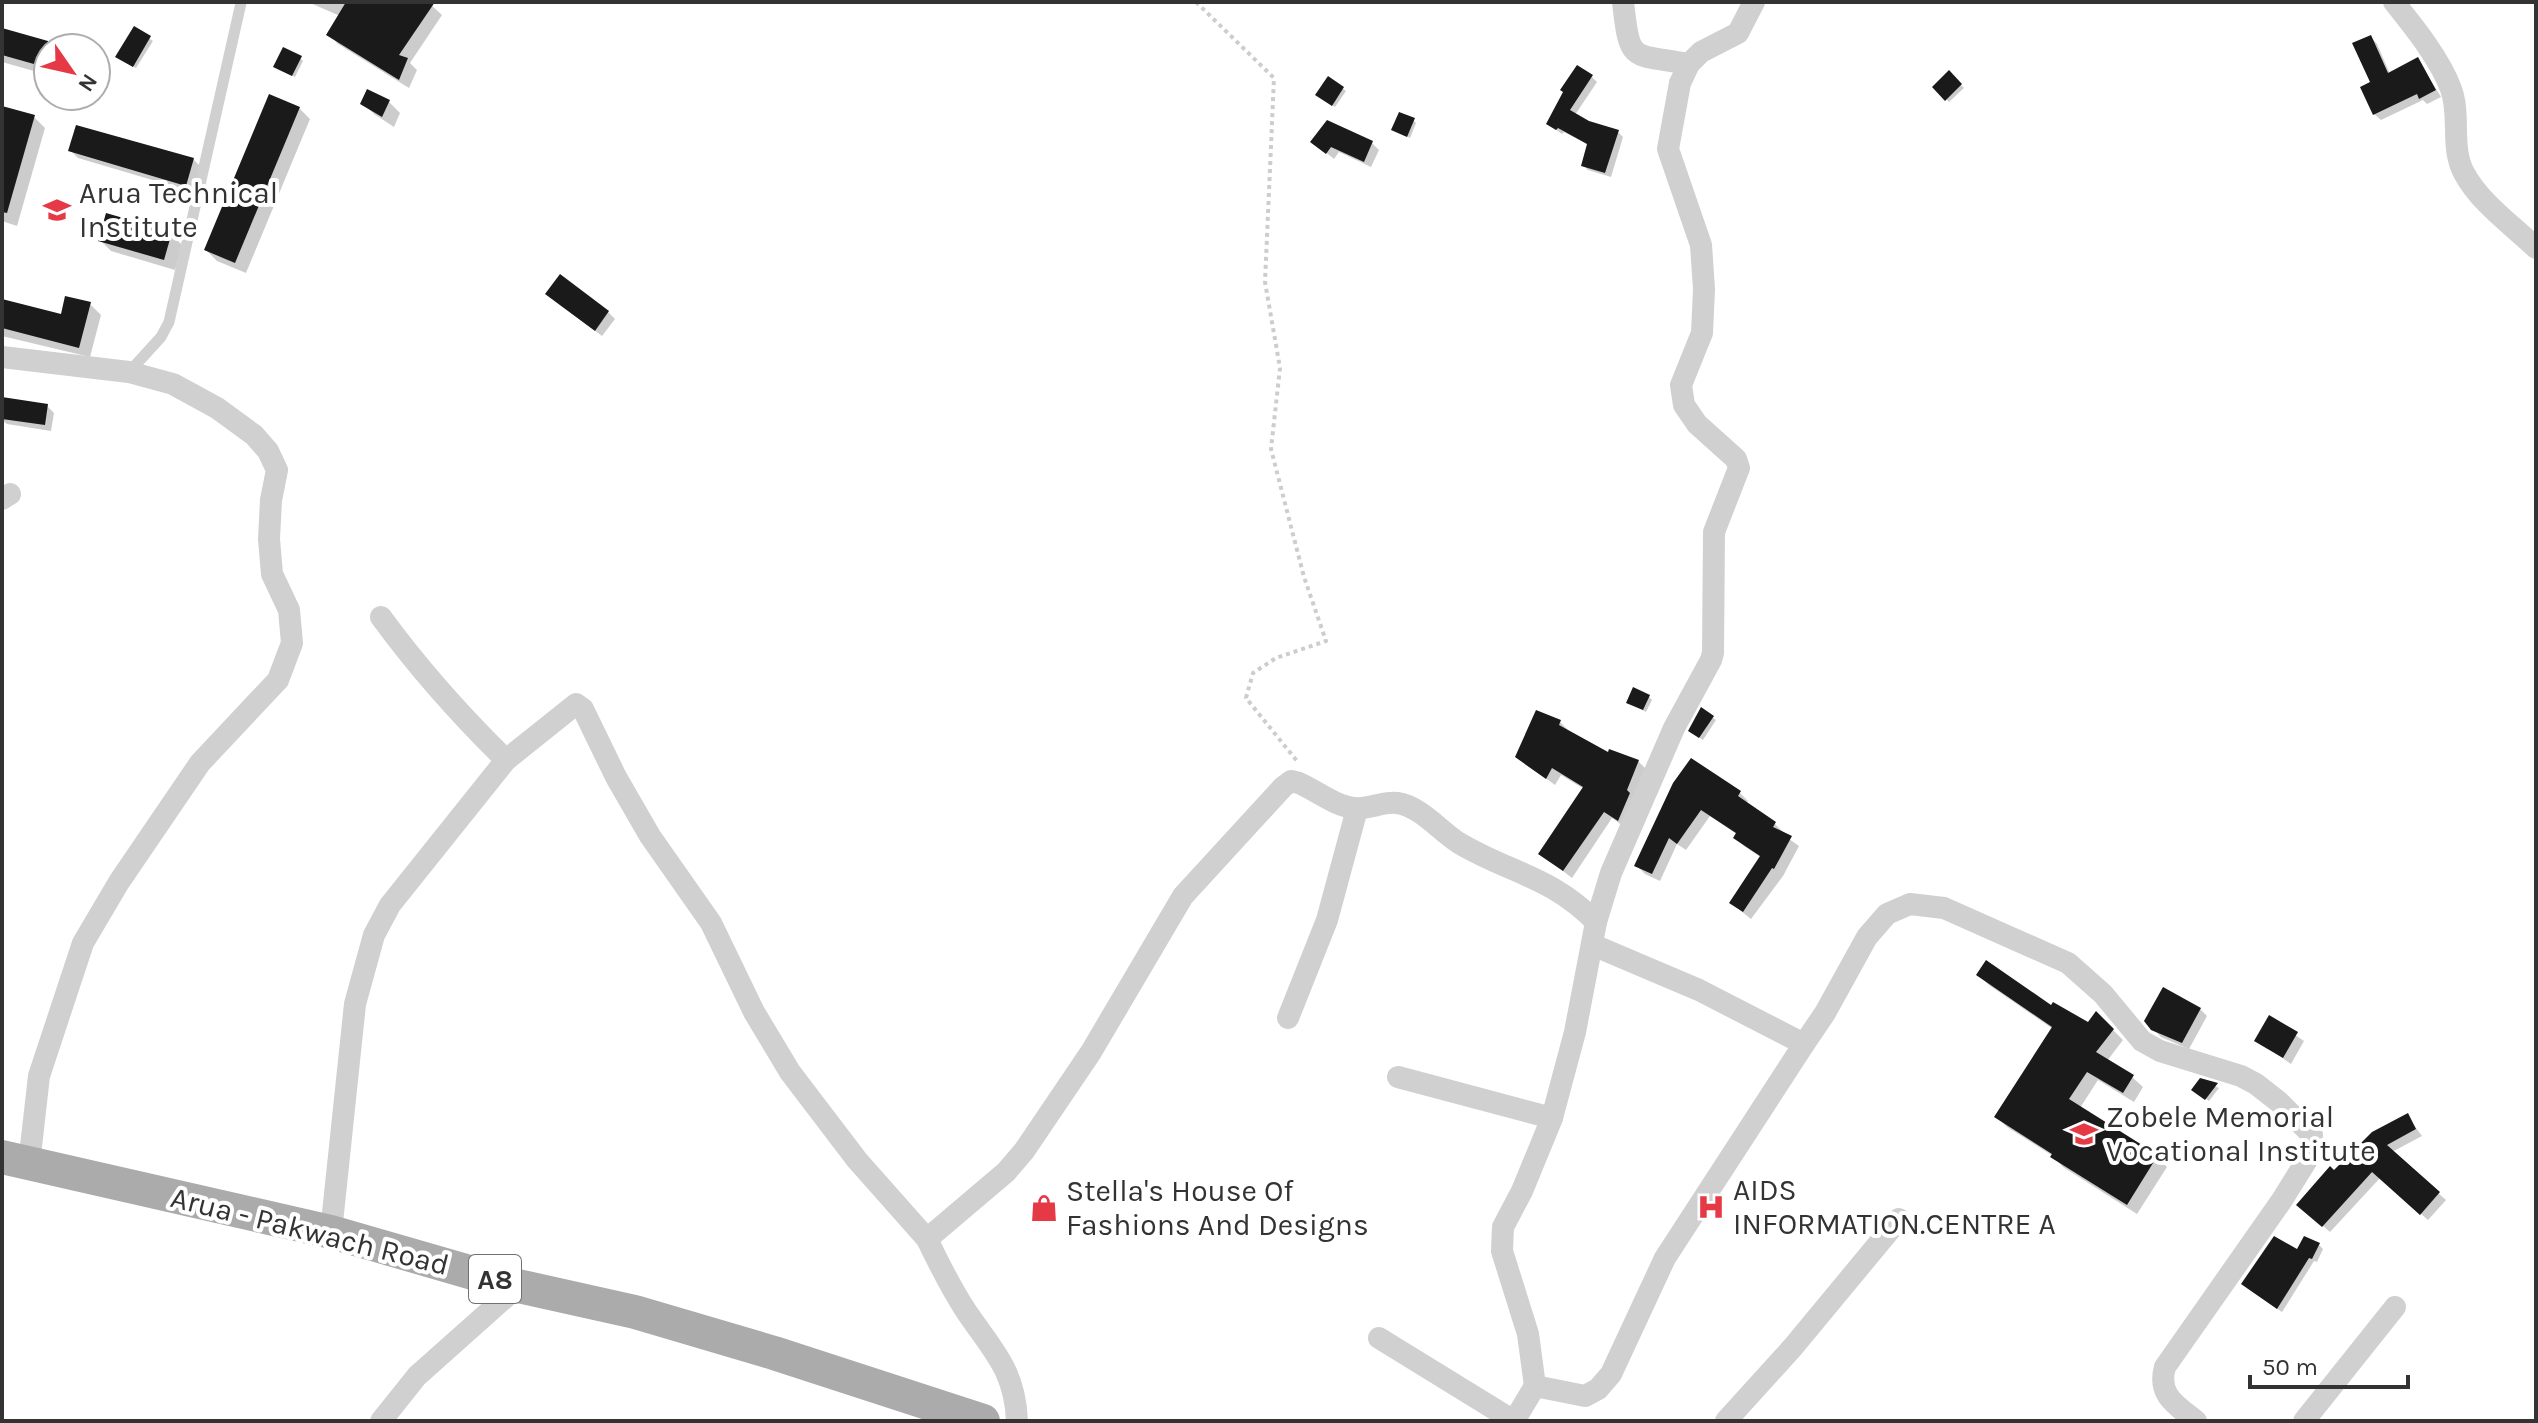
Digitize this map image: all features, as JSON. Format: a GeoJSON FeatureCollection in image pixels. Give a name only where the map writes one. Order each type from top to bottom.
{"type":"FeatureCollection","features":[{"type":"Feature","properties":{"kind":"main road","name":"Arua - Pakwach Road"},"geometry":{"type":"LineString","coordinates":[[16,1160],[331,1232],[518,1286],[635,1312],[774,1353],[983,1421]]}},
{"type":"Feature","properties":{"kind":"street"},"geometry":{"type":"LineString","coordinates":[[1623,2],[1632,50],[1645,56],[1689,64]]}},
{"type":"Feature","properties":{"kind":"street"},"geometry":{"type":"LineString","coordinates":[[1379,1338],[1514,1421],[1535,1386],[1528,1334],[1502,1251],[1503,1227],[1522,1191],[1552,1118],[1575,1032],[1596,922],[1611,873],[1668,742],[1711,660],[1714,532],[1739,468],[1736,459],[1697,424],[1684,405],[1681,385],[1702,333],[1701,245],[1668,149],[1680,83],[1689,64],[1701,52],[1738,33],[1754,2]]}},
{"type":"Feature","properties":{"kind":"street"},"geometry":{"type":"LineString","coordinates":[[2394,2],[2420,35],[2452,91],[2457,153],[2462,170],[2474,189],[2536,248]]}},
{"type":"Feature","properties":{"kind":"street"},"geometry":{"type":"LineString","coordinates":[[2,357],[129,372],[173,384],[254,435],[268,451],[277,470],[271,500],[269,539],[272,574],[289,610],[292,643],[278,680],[200,763],[119,882],[83,943],[39,1076],[16,1160]]}},
{"type":"Feature","properties":{"kind":"street"},"geometry":{"type":"LineString","coordinates":[[381,617],[414,663],[506,760]]}},
{"type":"Feature","properties":{"kind":"street"},"geometry":{"type":"LineString","coordinates":[[331,1232],[355,1004],[374,935],[390,905],[506,760],[576,704],[583,709],[616,777],[650,836],[711,923],[754,1012],[790,1072],[857,1160],[927,1239],[964,1308],[1008,1374],[1016,1394],[1017,1421]]}},
{"type":"Feature","properties":{"kind":"street"},"geometry":{"type":"LineString","coordinates":[[927,1239],[1006,1172],[1024,1151],[1091,1052],[1183,896],[1291,781],[1357,809],[1396,803],[1413,810],[1474,852],[1565,894],[1596,922]]}},
{"type":"Feature","properties":{"kind":"street"},"geometry":{"type":"LineString","coordinates":[[1288,1018],[1327,920],[1357,809]]}},
{"type":"Feature","properties":{"kind":"street"},"geometry":{"type":"LineString","coordinates":[[1535,1386],[1585,1396],[1598,1389],[1611,1374],[1665,1258],[1825,1013],[1867,937],[1887,914],[1910,904],[1944,908],[2068,963],[2103,994],[2142,1041],[2160,1051],[2241,1076],[2256,1084],[2312,1135],[2310,1155],[2282,1200],[2165,1367],[2162,1381],[2164,1392],[2196,1421]]}},
{"type":"Feature","properties":{"kind":"street"},"geometry":{"type":"LineString","coordinates":[[1593,945],[1699,990],[1804,1044]]}},
{"type":"Feature","properties":{"kind":"street"},"geometry":{"type":"LineString","coordinates":[[1398,1077],[1552,1118]]}},
{"type":"Feature","properties":{"kind":"street"},"geometry":{"type":"LineString","coordinates":[[1726,1421],[1793,1347],[1899,1219]]}},
{"type":"Feature","properties":{"kind":"street"},"geometry":{"type":"LineString","coordinates":[[381,1421],[417,1376],[518,1286]]}},
{"type":"Feature","properties":{"kind":"street"},"geometry":{"type":"LineString","coordinates":[[2304,1421],[2395,1307]]}},
{"type":"Feature","properties":{"kind":"lane"},"geometry":{"type":"LineString","coordinates":[[129,372],[161,337],[169,322],[241,3]]}},
{"type":"Feature","properties":{"kind":"path"},"geometry":{"type":"LineString","coordinates":[[1196,2],[1274,78],[1265,282],[1280,368],[1271,449],[1304,577],[1326,641],[1276,658],[1253,673],[1246,698],[1298,763],[1299,783]]}},
{"type":"Feature","properties":{"kind":"building"},"geometry":{"type":"Polygon","coordinates":[[[346,2],[435,2],[399,55],[408,58],[399,80],[326,35],[346,2]]]}},
{"type":"Feature","properties":{"kind":"building"},"geometry":{"type":"Polygon","coordinates":[[[134,26],[151,36],[133,67],[115,57],[134,26]]]}},
{"type":"Feature","properties":{"kind":"building"},"geometry":{"type":"Polygon","coordinates":[[[2,28],[32,36],[32,63],[2,55],[2,28]]]}},
{"type":"Feature","properties":{"kind":"building"},"geometry":{"type":"Polygon","coordinates":[[[2371,35],[2388,73],[2418,57],[2436,90],[2419,99],[2417,94],[2373,115],[2360,87],[2370,82],[2352,43],[2371,35]]]}},
{"type":"Feature","properties":{"kind":"building"},"geometry":{"type":"Polygon","coordinates":[[[283,47],[302,56],[292,76],[273,67],[283,47]]]}},
{"type":"Feature","properties":{"kind":"building"},"geometry":{"type":"Polygon","coordinates":[[[1577,65],[1593,75],[1570,110],[1589,121],[1619,130],[1605,173],[1581,166],[1587,144],[1546,124],[1563,92],[1560,90],[1577,65]]]}},
{"type":"Feature","properties":{"kind":"building"},"geometry":{"type":"Polygon","coordinates":[[[1949,70],[1962,84],[1945,101],[1932,87],[1949,70]]]}},
{"type":"Feature","properties":{"kind":"building"},"geometry":{"type":"Polygon","coordinates":[[[1328,76],[1344,87],[1332,106],[1315,95],[1328,76]]]}},
{"type":"Feature","properties":{"kind":"building"},"geometry":{"type":"Polygon","coordinates":[[[367,89],[390,100],[382,117],[360,104],[367,89]]]}},
{"type":"Feature","properties":{"kind":"building"},"geometry":{"type":"Polygon","coordinates":[[[269,94],[300,107],[235,263],[204,250],[269,94]]]}},
{"type":"Feature","properties":{"kind":"building"},"geometry":{"type":"Polygon","coordinates":[[[2,106],[35,115],[7,213],[2,212],[2,106]]]}},
{"type":"Feature","properties":{"kind":"building"},"geometry":{"type":"Polygon","coordinates":[[[1399,112],[1415,118],[1407,137],[1391,130],[1399,112]]]}},
{"type":"Feature","properties":{"kind":"building"},"geometry":{"type":"Polygon","coordinates":[[[1327,120],[1373,141],[1364,162],[1331,147],[1326,154],[1310,142],[1327,120]]]}},
{"type":"Feature","properties":{"kind":"building"},"geometry":{"type":"Polygon","coordinates":[[[76,125],[194,158],[186,186],[68,151],[76,125]]]}},
{"type":"Feature","properties":{"kind":"building"},"geometry":{"type":"Polygon","coordinates":[[[106,213],[172,232],[164,260],[98,241],[106,213]]]}},
{"type":"Feature","properties":{"kind":"building"},"geometry":{"type":"Polygon","coordinates":[[[560,274],[609,311],[595,331],[545,294],[560,274]]]}},
{"type":"Feature","properties":{"kind":"building"},"geometry":{"type":"Polygon","coordinates":[[[65,296],[91,302],[79,348],[2,328],[2,299],[61,314],[65,296]]]}},
{"type":"Feature","properties":{"kind":"building"},"geometry":{"type":"Polygon","coordinates":[[[2,397],[48,404],[45,425],[2,419],[2,397]]]}},
{"type":"Feature","properties":{"kind":"building"},"geometry":{"type":"Polygon","coordinates":[[[1633,687],[1650,695],[1643,710],[1626,703],[1633,687]]]}},
{"type":"Feature","properties":{"kind":"building"},"geometry":{"type":"Polygon","coordinates":[[[1701,707],[1714,716],[1699,738],[1688,731],[1701,707]]]}},
{"type":"Feature","properties":{"kind":"building"},"geometry":{"type":"Polygon","coordinates":[[[1536,710],[1561,720],[1559,725],[1608,752],[1609,749],[1639,760],[1618,821],[1604,812],[1563,871],[1538,854],[1583,787],[1552,768],[1546,779],[1515,757],[1536,710]]]}},
{"type":"Feature","properties":{"kind":"building"},"geometry":{"type":"Polygon","coordinates":[[[1691,758],[1741,791],[1738,796],[1776,822],[1773,827],[1792,836],[1774,869],[1743,912],[1729,903],[1760,856],[1733,838],[1736,833],[1701,810],[1677,844],[1669,838],[1652,874],[1634,866],[1673,783],[1691,758]]]}},
{"type":"Feature","properties":{"kind":"building"},"geometry":{"type":"Polygon","coordinates":[[[1986,960],[2051,1005],[2053,1002],[2088,1022],[2096,1011],[2114,1029],[2096,1052],[2134,1075],[2123,1093],[2087,1072],[2069,1099],[2158,1155],[2127,1205],[2050,1157],[2052,1154],[1994,1117],[2052,1027],[1976,975],[1986,960]]]}},
{"type":"Feature","properties":{"kind":"building"},"geometry":{"type":"Polygon","coordinates":[[[2163,987],[2201,1008],[2182,1043],[2151,1030],[2144,1021],[2163,987]]]}},
{"type":"Feature","properties":{"kind":"building"},"geometry":{"type":"Polygon","coordinates":[[[2269,1015],[2298,1032],[2283,1058],[2254,1041],[2269,1015]]]}},
{"type":"Feature","properties":{"kind":"building"},"geometry":{"type":"Polygon","coordinates":[[[2200,1078],[2218,1083],[2205,1100],[2191,1090],[2200,1078]]]}},
{"type":"Feature","properties":{"kind":"building"},"geometry":{"type":"Polygon","coordinates":[[[2408,1113],[2416,1129],[2387,1145],[2440,1192],[2420,1215],[2372,1172],[2322,1227],[2296,1205],[2330,1166],[2334,1170],[2372,1132],[2408,1113]]]}},
{"type":"Feature","properties":{"kind":"building"},"geometry":{"type":"Polygon","coordinates":[[[2274,1236],[2297,1249],[2304,1236],[2320,1243],[2277,1309],[2241,1284],[2274,1236]]]}},
{"type":"Feature","properties":{"kind":"place","name":"Arua Technical Institute"},"geometry":{"type":"Point","coordinates":[57,210]}},
{"type":"Feature","properties":{"kind":"place","name":"Zobele Memorial Vocational Institute"},"geometry":{"type":"Point","coordinates":[2084,1134]}},
{"type":"Feature","properties":{"kind":"place","name":"AIDS INFORMATION.CENTRE A"},"geometry":{"type":"Point","coordinates":[1711,1207]}},
{"type":"Feature","properties":{"kind":"place","name":"Stella's House Of Fashions And Designs"},"geometry":{"type":"Point","coordinates":[1044,1208]}}]}
